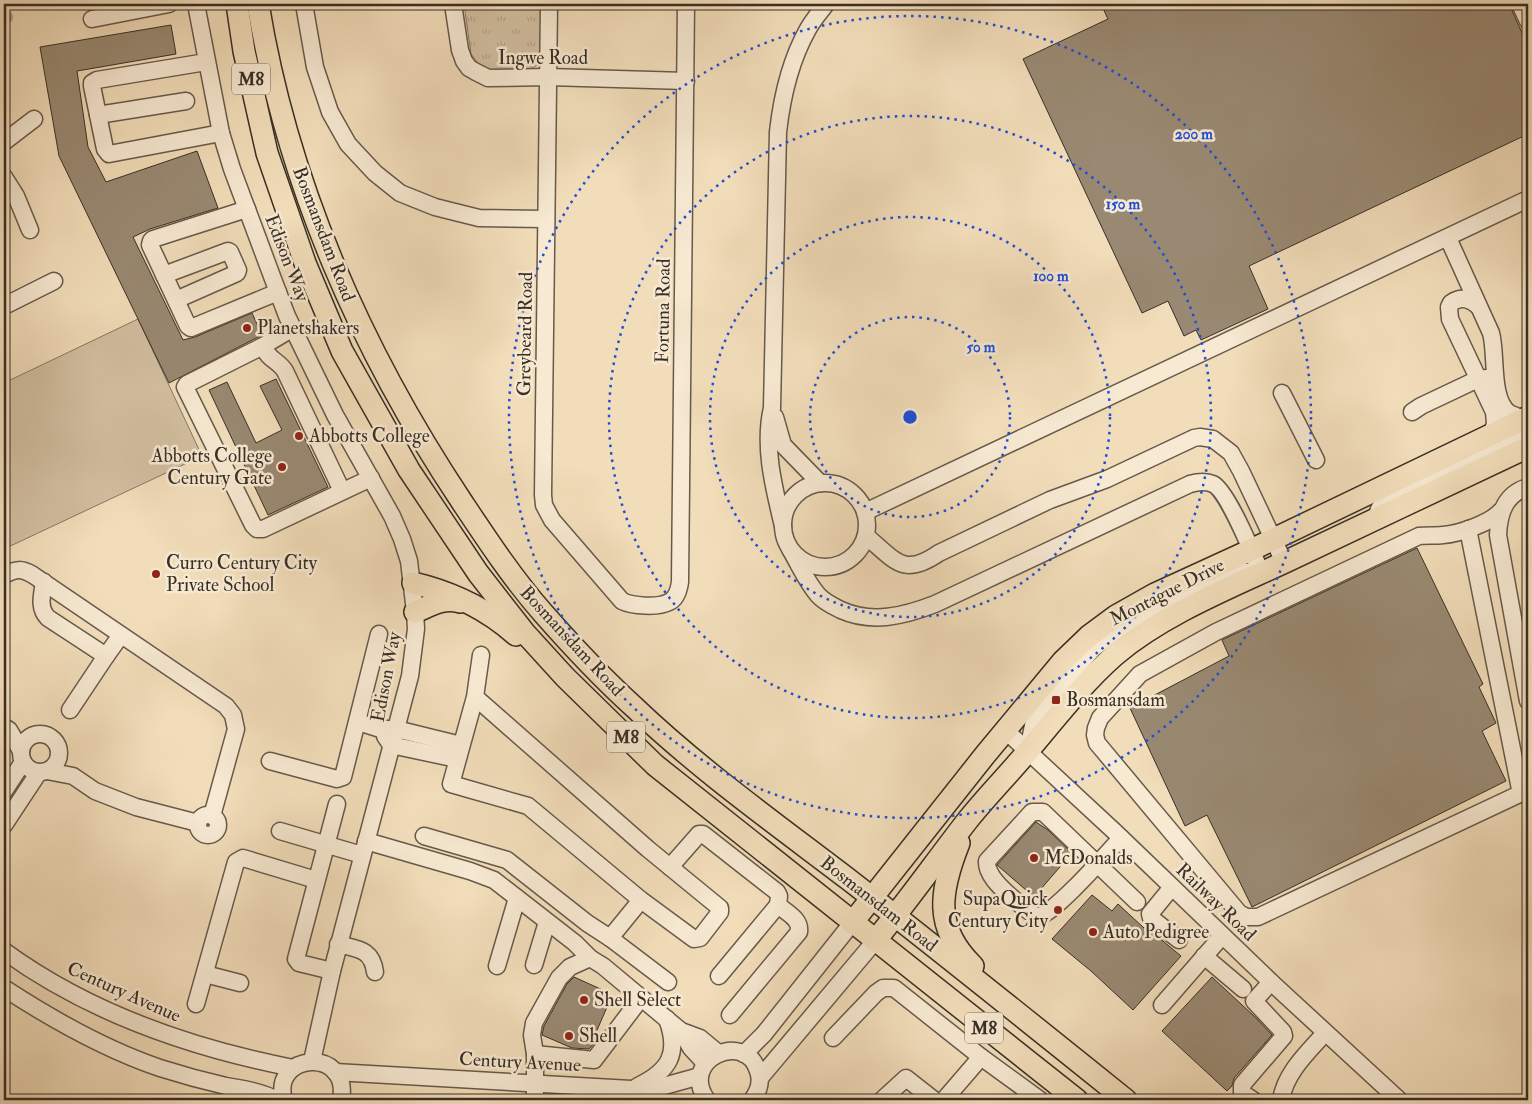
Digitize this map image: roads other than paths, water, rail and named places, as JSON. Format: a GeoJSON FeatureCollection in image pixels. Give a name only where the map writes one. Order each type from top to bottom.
{"type":"FeatureCollection","features":[{"type":"Feature","properties":{"kind":"main road","name":"Bosmansdam Road"},"geometry":{"type":"LineString","coordinates":[[237,4],[244,51],[267,154],[305,263],[342,351],[409,470],[473,565],[524,632],[565,677],[655,765],[862,910],[895,917],[1126,1100]]}},
{"type":"Feature","properties":{"kind":"main road","name":"Bosmansdam Road"},"geometry":{"type":"LineString","coordinates":[[258,4],[263,35],[288,139],[311,208],[330,256],[368,341],[400,401],[433,458],[508,569],[543,613],[634,707],[729,789],[778,840],[862,910],[875,942],[1077,1100]]}},
{"type":"Feature","properties":{"kind":"main road","name":"Montague Drive"},"geometry":{"type":"LineString","coordinates":[[862,910],[1063,661],[1096,631],[1116,616],[1155,594],[1492,434],[1527,423]]}},
{"type":"Feature","properties":{"kind":"main road","name":"Montague Drive"},"geometry":{"type":"LineString","coordinates":[[875,942],[968,820],[1100,668],[1116,654],[1148,631],[1172,617],[1528,447]]}},
{"type":"Feature","properties":{"kind":"main road"},"geometry":{"type":"LineString","coordinates":[[413,583],[450,593],[474,606],[506,626],[547,664],[565,677]]}},
{"type":"Feature","properties":{"kind":"main road"},"geometry":{"type":"LineString","coordinates":[[415,612],[444,600],[453,600],[474,606]]}},
{"type":"Feature","properties":{"kind":"main road"},"geometry":{"type":"LineString","coordinates":[[968,820],[945,885],[943,907],[947,929],[953,942],[968,961],[1033,1025]]}},
{"type":"Feature","properties":{"kind":"street"},"geometry":{"type":"LineString","coordinates":[[92,19],[169,4]]}},
{"type":"Feature","properties":{"kind":"street","name":"Edison Way"},"geometry":{"type":"LineString","coordinates":[[196,4],[220,133],[278,292],[293,328],[335,415],[392,516],[409,561],[413,583],[416,629],[410,676],[389,734],[364,848],[338,944],[312,1061]]}},
{"type":"Feature","properties":{"kind":"street"},"geometry":{"type":"LineString","coordinates":[[304,4],[315,67],[330,112],[348,144],[375,173],[400,193],[435,207],[479,218],[546,219]]}},
{"type":"Feature","properties":{"kind":"street","name":"Ingwe Road"},"geometry":{"type":"LineString","coordinates":[[453,4],[460,50],[464,61],[469,68],[488,78],[548,77],[686,81]]}},
{"type":"Feature","properties":{"kind":"street","name":"Greybeard Road"},"geometry":{"type":"LineString","coordinates":[[548,4],[544,504],[552,520],[622,601],[629,605],[657,605]]}},
{"type":"Feature","properties":{"kind":"street","name":"Fortuna Road"},"geometry":{"type":"LineString","coordinates":[[657,605],[669,602],[676,596],[680,582],[686,4]]}},
{"type":"Feature","properties":{"kind":"street"},"geometry":{"type":"LineString","coordinates":[[826,4],[808,29],[793,61],[782,98],[778,132],[772,408],[769,449],[772,477],[785,538],[805,576],[819,597],[847,613],[862,617],[898,616],[934,604],[1190,484],[1199,482],[1214,484],[1223,492],[1261,573]]}},
{"type":"Feature","properties":{"kind":"street"},"geometry":{"type":"LineString","coordinates":[[1520,4],[1528,21]]}},
{"type":"Feature","properties":{"kind":"street"},"geometry":{"type":"LineString","coordinates":[[206,62],[96,80],[92,83],[92,86],[105,149],[111,154],[220,133]]}},
{"type":"Feature","properties":{"kind":"street"},"geometry":{"type":"LineString","coordinates":[[98,115],[186,101]]}},
{"type":"Feature","properties":{"kind":"street"},"geometry":{"type":"LineString","coordinates":[[4,142],[34,119]]}},
{"type":"Feature","properties":{"kind":"street"},"geometry":{"type":"LineString","coordinates":[[4,177],[16,196],[30,230]]}},
{"type":"Feature","properties":{"kind":"street"},"geometry":{"type":"LineString","coordinates":[[865,512],[1528,199]]}},
{"type":"Feature","properties":{"kind":"street"},"geometry":{"type":"LineString","coordinates":[[247,209],[150,242],[150,245],[188,326],[192,328],[278,292]]}},
{"type":"Feature","properties":{"kind":"street"},"geometry":{"type":"LineString","coordinates":[[1448,238],[1470,284],[1493,341],[1485,382]]}},
{"type":"Feature","properties":{"kind":"street"},"geometry":{"type":"LineString","coordinates":[[164,275],[228,251],[230,252],[238,270],[237,273],[176,300]]}},
{"type":"Feature","properties":{"kind":"street"},"geometry":{"type":"LineString","coordinates":[[4,306],[54,281]]}},
{"type":"Feature","properties":{"kind":"street"},"geometry":{"type":"LineString","coordinates":[[1478,306],[1472,301],[1461,298],[1451,303],[1449,312],[1450,319],[1485,382],[1495,418],[1492,434]]}},
{"type":"Feature","properties":{"kind":"street"},"geometry":{"type":"LineString","coordinates":[[293,328],[263,346],[187,384],[185,387],[252,525],[257,529],[263,529],[371,478]]}},
{"type":"Feature","properties":{"kind":"street"},"geometry":{"type":"LineString","coordinates":[[263,346],[268,357],[281,365],[285,371],[342,491]]}},
{"type":"Feature","properties":{"kind":"street"},"geometry":{"type":"LineString","coordinates":[[1413,414],[1421,406],[1485,382]]}},
{"type":"Feature","properties":{"kind":"street"},"geometry":{"type":"LineString","coordinates":[[1485,382],[1497,389],[1503,406],[1510,413],[1527,423]]}},
{"type":"Feature","properties":{"kind":"street"},"geometry":{"type":"LineString","coordinates":[[1282,393],[1316,460]]}},
{"type":"Feature","properties":{"kind":"street"},"geometry":{"type":"LineString","coordinates":[[772,408],[783,445],[820,483]]}},
{"type":"Feature","properties":{"kind":"street"},"geometry":{"type":"LineString","coordinates":[[1376,518],[1379,509],[1385,502],[1527,423]]}},
{"type":"Feature","properties":{"kind":"street"},"geometry":{"type":"LineString","coordinates":[[866,536],[898,562],[916,566],[1050,500],[1107,479],[1200,437],[1213,440],[1231,453],[1242,471],[1284,562]]}},
{"type":"Feature","properties":{"kind":"street"},"geometry":{"type":"LineString","coordinates":[[783,526],[785,514],[793,498],[808,487],[820,483],[844,487],[854,494],[862,504],[865,512],[868,526],[866,536],[860,548],[851,559],[839,565],[825,568],[812,565],[800,558],[790,548]]}},
{"type":"Feature","properties":{"kind":"street"},"geometry":{"type":"LineString","coordinates":[[1528,487],[1512,495],[1498,521],[1498,535],[1528,701]]}},
{"type":"Feature","properties":{"kind":"street"},"geometry":{"type":"LineString","coordinates":[[1468,529],[1525,792],[1258,917],[1251,918],[1239,913],[1097,743],[1095,735],[1100,718],[1140,674],[1207,636],[1419,536],[1454,534],[1468,529],[1502,511]]}},
{"type":"Feature","properties":{"kind":"street"},"geometry":{"type":"LineString","coordinates":[[7,729],[31,770],[73,776],[95,791],[136,807],[205,819],[236,729],[233,716],[226,706],[44,582],[24,570],[9,572]]}},
{"type":"Feature","properties":{"kind":"street"},"geometry":{"type":"LineString","coordinates":[[44,582],[41,604],[45,616],[106,656]]}},
{"type":"Feature","properties":{"kind":"street"},"geometry":{"type":"LineString","coordinates":[[270,761],[337,780],[344,776],[379,634]]}},
{"type":"Feature","properties":{"kind":"street"},"geometry":{"type":"LineString","coordinates":[[70,710],[121,635]]}},
{"type":"Feature","properties":{"kind":"street"},"geometry":{"type":"LineString","coordinates":[[475,697],[720,909],[700,938],[694,939],[641,900],[528,806],[452,785],[450,780],[475,697],[481,655]]}},
{"type":"Feature","properties":{"kind":"street"},"geometry":{"type":"LineString","coordinates":[[358,722],[389,734],[459,752]]}},
{"type":"Feature","properties":{"kind":"street"},"geometry":{"type":"LineString","coordinates":[[7,729],[44,734],[55,740],[73,776]]}},
{"type":"Feature","properties":{"kind":"street","name":"Railway Road"},"geometry":{"type":"LineString","coordinates":[[1006,730],[1324,1033],[1399,1100]]}},
{"type":"Feature","properties":{"kind":"street"},"geometry":{"type":"LineString","coordinates":[[4,791],[22,756],[26,739],[38,734]]}},
{"type":"Feature","properties":{"kind":"street"},"geometry":{"type":"LineString","coordinates":[[4,825],[43,771],[56,764],[60,752]]}},
{"type":"Feature","properties":{"kind":"street"},"geometry":{"type":"LineString","coordinates":[[332,971],[296,961],[337,804]]}},
{"type":"Feature","properties":{"kind":"street"},"geometry":{"type":"LineString","coordinates":[[1121,838],[1097,863],[1051,910],[1039,916],[1008,894],[990,874],[987,866],[987,861],[1032,812],[1040,810],[1097,863],[1137,902]]}},
{"type":"Feature","properties":{"kind":"street"},"geometry":{"type":"LineString","coordinates":[[280,831],[326,845],[364,848],[487,877],[500,884],[681,1031],[691,1048],[708,1064],[701,1088],[707,1100]]}},
{"type":"Feature","properties":{"kind":"street"},"geometry":{"type":"LineString","coordinates":[[670,867],[699,834],[702,834],[777,892],[779,896],[778,905],[719,976]]}},
{"type":"Feature","properties":{"kind":"street"},"geometry":{"type":"LineString","coordinates":[[424,836],[507,860],[587,923],[668,982]]}},
{"type":"Feature","properties":{"kind":"street"},"geometry":{"type":"LineString","coordinates":[[196,1004],[236,862],[242,858],[316,880]]}},
{"type":"Feature","properties":{"kind":"street"},"geometry":{"type":"LineString","coordinates":[[1172,887],[1150,914],[1151,918],[1179,940]]}},
{"type":"Feature","properties":{"kind":"street"},"geometry":{"type":"LineString","coordinates":[[497,966],[517,898]]}},
{"type":"Feature","properties":{"kind":"street"},"geometry":{"type":"LineString","coordinates":[[610,938],[641,900]]}},
{"type":"Feature","properties":{"kind":"street"},"geometry":{"type":"LineString","coordinates":[[730,1015],[799,932],[797,920],[778,905]]}},
{"type":"Feature","properties":{"kind":"street"},"geometry":{"type":"LineString","coordinates":[[759,1092],[757,1068],[744,1054],[764,1034],[862,910]]}},
{"type":"Feature","properties":{"kind":"street"},"geometry":{"type":"LineString","coordinates":[[534,965],[548,922]]}},
{"type":"Feature","properties":{"kind":"street"},"geometry":{"type":"LineString","coordinates":[[1162,1005],[1222,936]]}},
{"type":"Feature","properties":{"kind":"street"},"geometry":{"type":"LineString","coordinates":[[759,1092],[875,942]]}},
{"type":"Feature","properties":{"kind":"street"},"geometry":{"type":"LineString","coordinates":[[338,944],[356,948],[368,954],[372,960],[375,972]]}},
{"type":"Feature","properties":{"kind":"street","name":"Century Avenue"},"geometry":{"type":"LineString","coordinates":[[4,951],[50,981],[126,1019],[221,1052],[294,1068]]}},
{"type":"Feature","properties":{"kind":"street"},"geometry":{"type":"LineString","coordinates":[[1204,956],[1243,989]]}},
{"type":"Feature","properties":{"kind":"street"},"geometry":{"type":"LineString","coordinates":[[535,1100],[533,1028],[541,1008],[559,978],[570,968],[590,958]]}},
{"type":"Feature","properties":{"kind":"street"},"geometry":{"type":"LineString","coordinates":[[205,974],[240,983]]}},
{"type":"Feature","properties":{"kind":"street"},"geometry":{"type":"LineString","coordinates":[[1252,1100],[1242,1093],[1241,1088],[1284,1036],[1283,1032],[1254,1001],[1271,982]]}},
{"type":"Feature","properties":{"kind":"street"},"geometry":{"type":"LineString","coordinates":[[4,988],[55,1021],[106,1047],[158,1067],[256,1092],[277,1100]]}},
{"type":"Feature","properties":{"kind":"street"},"geometry":{"type":"LineString","coordinates":[[833,1038],[876,993],[883,988],[894,988],[981,1057],[1040,1100]]}},
{"type":"Feature","properties":{"kind":"street"},"geometry":{"type":"LineString","coordinates":[[534,1054],[594,1060],[641,998]]}},
{"type":"Feature","properties":{"kind":"street"},"geometry":{"type":"LineString","coordinates":[[631,1089],[653,1078],[667,1064],[672,1040],[667,1019]]}},
{"type":"Feature","properties":{"kind":"street"},"geometry":{"type":"LineString","coordinates":[[1281,1100],[1290,1076],[1324,1033]]}},
{"type":"Feature","properties":{"kind":"street","name":"Century Avenue"},"geometry":{"type":"LineString","coordinates":[[335,1072],[631,1089],[664,1086],[731,1050],[744,1054]]}},
{"type":"Feature","properties":{"kind":"street"},"geometry":{"type":"LineString","coordinates":[[944,1100],[981,1057]]}},
{"type":"Feature","properties":{"kind":"street"},"geometry":{"type":"LineString","coordinates":[[284,1100],[282,1089],[284,1081],[294,1068],[302,1063],[312,1061],[329,1066],[335,1072],[342,1086],[341,1100]]}},
{"type":"Feature","properties":{"kind":"street"},"geometry":{"type":"LineString","coordinates":[[882,1100],[906,1078],[934,1100]]}},
{"type":"Feature","properties":{"kind":"place","name":"Planetshakers"},"geometry":{"type":"Point","coordinates":[247,328]}},
{"type":"Feature","properties":{"kind":"place","name":"Abbotts College"},"geometry":{"type":"Point","coordinates":[299,436]}},
{"type":"Feature","properties":{"kind":"place","name":"Abbotts College Century Gate"},"geometry":{"type":"Point","coordinates":[282,467]}},
{"type":"Feature","properties":{"kind":"place","name":"Curro Century City Private School"},"geometry":{"type":"Point","coordinates":[156,574]}},
{"type":"Feature","properties":{"kind":"place","name":"Bosmansdam"},"geometry":{"type":"Point","coordinates":[1056,700]}},
{"type":"Feature","properties":{"kind":"place","name":"McDonalds"},"geometry":{"type":"Point","coordinates":[1034,858]}},
{"type":"Feature","properties":{"kind":"place","name":"SupaQuick Century City"},"geometry":{"type":"Point","coordinates":[1058,910]}},
{"type":"Feature","properties":{"kind":"place","name":"Auto Pedigree"},"geometry":{"type":"Point","coordinates":[1093,932]}},
{"type":"Feature","properties":{"kind":"place","name":"Shell Select"},"geometry":{"type":"Point","coordinates":[584,1000]}},
{"type":"Feature","properties":{"kind":"place","name":"Shell"},"geometry":{"type":"Point","coordinates":[569,1036]}}]}
